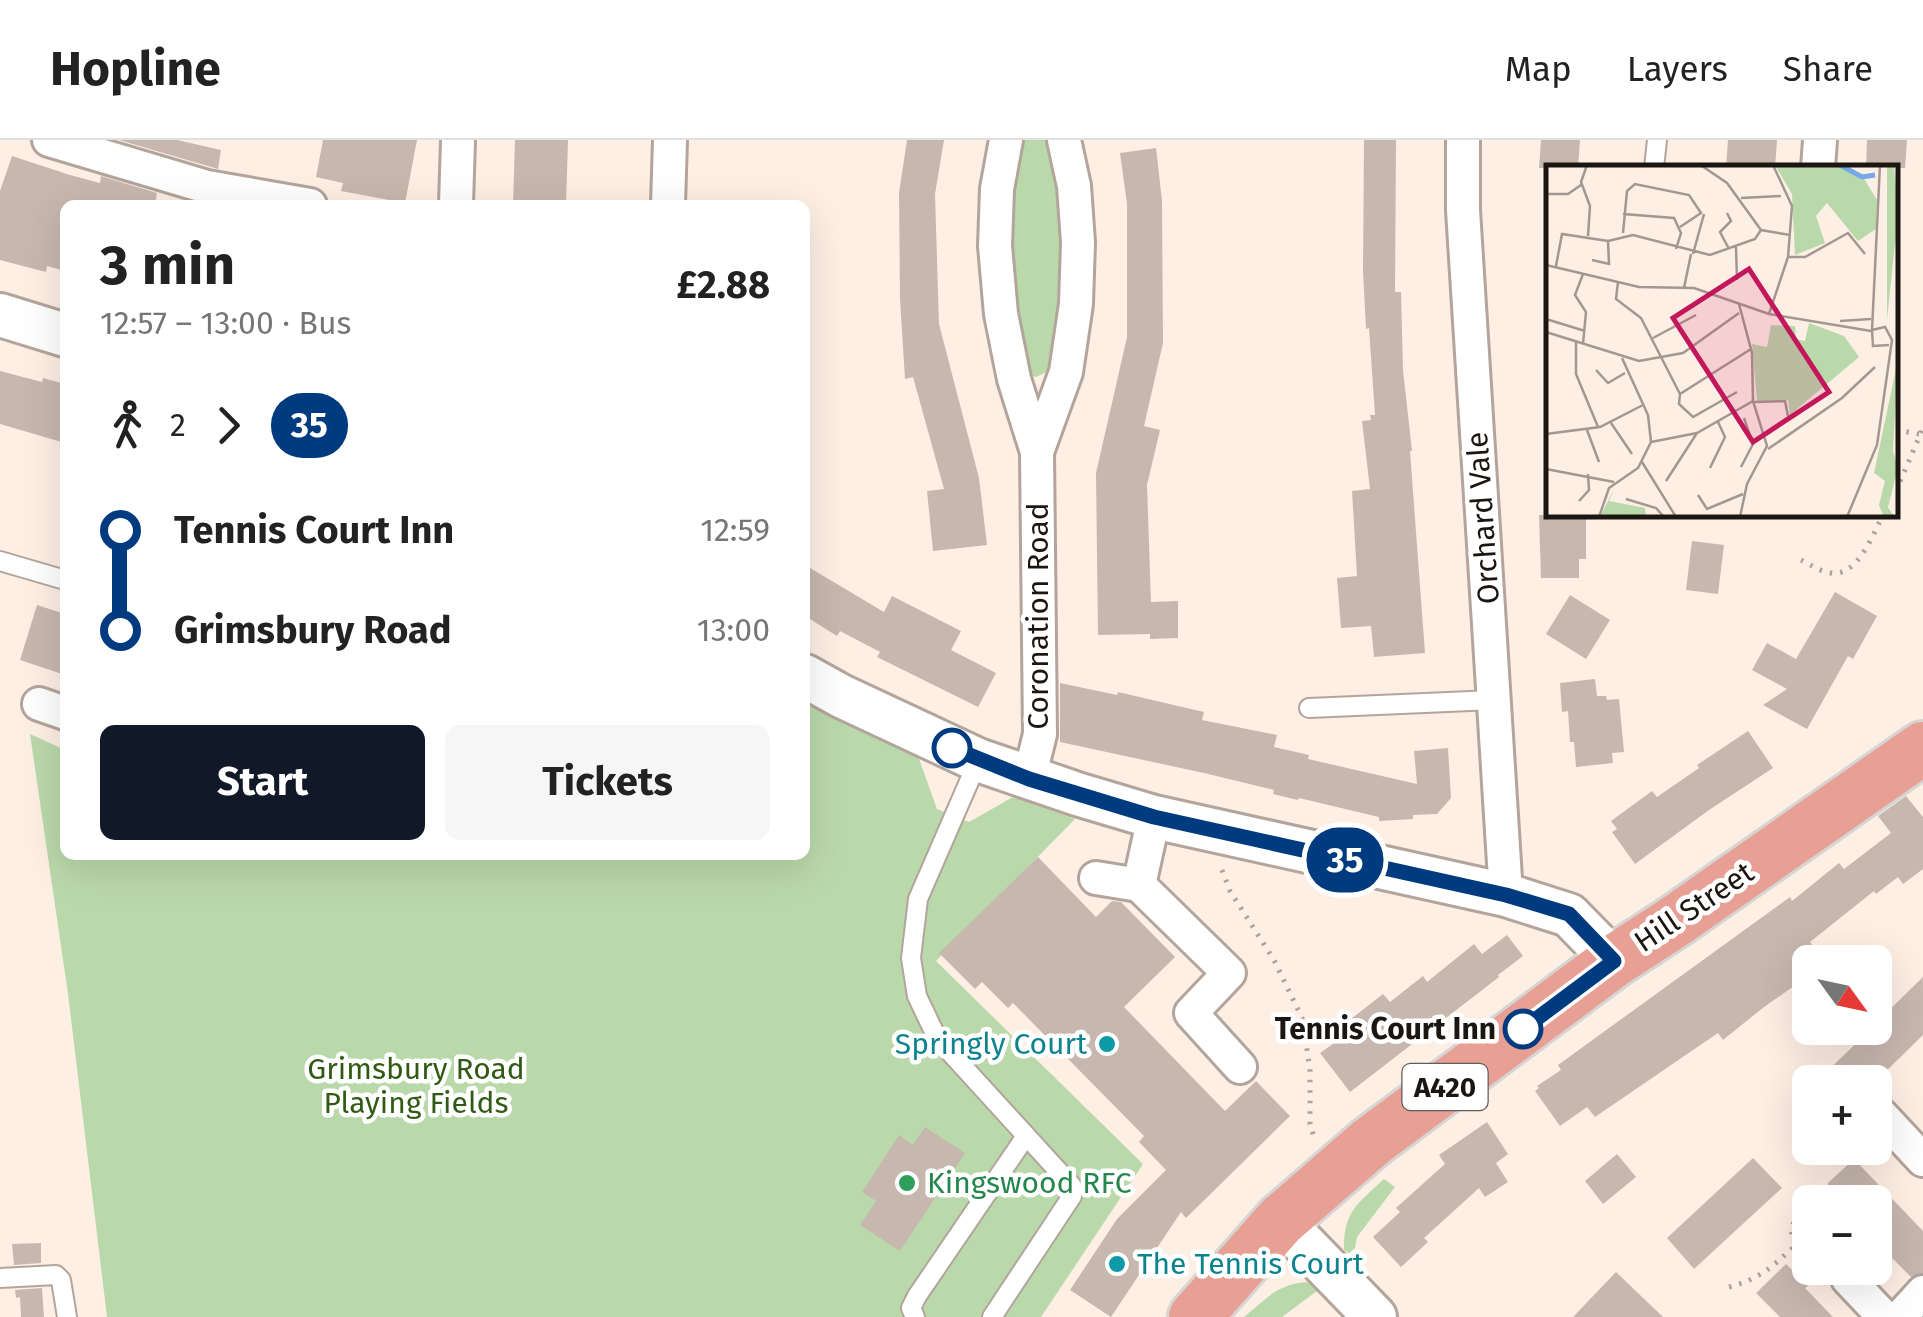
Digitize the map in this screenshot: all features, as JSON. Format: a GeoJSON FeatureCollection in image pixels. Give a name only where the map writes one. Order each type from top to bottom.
{"type":"FeatureCollection","features":[{"type":"Feature","properties":{"kind":"main road","name":"Hill Street"},"geometry":{"type":"LineString","coordinates":[[1281,1220],[1371,1142],[1614,961],[1923,748]]}},
{"type":"Feature","properties":{"kind":"main road","name":"A420"},"geometry":{"type":"LineString","coordinates":[[1195,1317],[1281,1220]]}},
{"type":"Feature","properties":{"kind":"street"},"geometry":{"type":"LineString","coordinates":[[49,140],[205,196],[252,200]]}},
{"type":"Feature","properties":{"kind":"street"},"geometry":{"type":"LineString","coordinates":[[456,200],[458,140]]}},
{"type":"Feature","properties":{"kind":"street"},"geometry":{"type":"LineString","coordinates":[[668,200],[670,140]]}},
{"type":"Feature","properties":{"kind":"street","name":"Coronation Road"},"geometry":{"type":"LineString","coordinates":[[1006,140],[997,189],[995,246],[1000,314],[1014,378],[1038,452],[1040,734],[1029,779]]}},
{"type":"Feature","properties":{"kind":"street","name":"Coronation Road"},"geometry":{"type":"LineString","coordinates":[[1038,452],[1066,372],[1076,304],[1078,242],[1074,186],[1064,140]]}},
{"type":"Feature","properties":{"kind":"street","name":"Orchard Vale"},"geometry":{"type":"LineString","coordinates":[[1463,140],[1506,895]]}},
{"type":"Feature","properties":{"kind":"street"},"geometry":{"type":"LineString","coordinates":[[1818,165],[1820,140]]}},
{"type":"Feature","properties":{"kind":"street"},"geometry":{"type":"LineString","coordinates":[[0,315],[60,333]]}},
{"type":"Feature","properties":{"kind":"street"},"geometry":{"type":"LineString","coordinates":[[810,679],[978,760],[1029,779],[1154,817],[1506,895],[1569,914],[1614,961]]}},
{"type":"Feature","properties":{"kind":"street"},"geometry":{"type":"LineString","coordinates":[[1140,885],[1154,817]]}},
{"type":"Feature","properties":{"kind":"street"},"geometry":{"type":"LineString","coordinates":[[1096,878],[1140,885],[1229,973],[1191,1013],[1240,1067]]}},
{"type":"Feature","properties":{"kind":"street"},"geometry":{"type":"LineString","coordinates":[[1892,1127],[1923,1160]]}},
{"type":"Feature","properties":{"kind":"street"},"geometry":{"type":"LineString","coordinates":[[1281,1220],[1375,1317]]}},
{"type":"Feature","properties":{"kind":"street"},"geometry":{"type":"LineString","coordinates":[[1854,1285],[1884,1317]]}},
{"type":"Feature","properties":{"kind":"street"},"geometry":{"type":"LineString","coordinates":[[1900,1317],[1923,1292]]}},
{"type":"Feature","properties":{"kind":"lane"},"geometry":{"type":"LineString","coordinates":[[1654,165],[1657,140]]}},
{"type":"Feature","properties":{"kind":"lane"},"geometry":{"type":"LineString","coordinates":[[0,562],[60,579]]}},
{"type":"Feature","properties":{"kind":"lane"},"geometry":{"type":"LineString","coordinates":[[1309,708],[1494,700]]}},
{"type":"Feature","properties":{"kind":"lane"},"geometry":{"type":"LineString","coordinates":[[978,760],[918,899],[911,958],[917,996],[937,1038],[1072,1186],[1072,1196],[992,1317]]}},
{"type":"Feature","properties":{"kind":"lane"},"geometry":{"type":"LineString","coordinates":[[914,1317],[911,1308],[916,1296],[1026,1136]]}},
{"type":"Feature","properties":{"kind":"lane"},"geometry":{"type":"LineString","coordinates":[[0,1278],[56,1275],[61,1280],[67,1317]]}},
{"type":"Feature","properties":{"kind":"path"},"geometry":{"type":"LineString","coordinates":[[1898,487],[1921,431]]}},
{"type":"Feature","properties":{"kind":"path"},"geometry":{"type":"LineString","coordinates":[[1802,560],[1834,573],[1846,571],[1882,518]]}},
{"type":"Feature","properties":{"kind":"path"},"geometry":{"type":"LineString","coordinates":[[1208,829],[1230,891],[1274,960],[1302,1018],[1310,1069],[1310,1124],[1329,1178]]}},
{"type":"Feature","properties":{"kind":"path"},"geometry":{"type":"LineString","coordinates":[[1730,1288],[1766,1273],[1792,1250]]}},
{"type":"Feature","properties":{"kind":"green space"},"geometry":{"type":"Polygon","coordinates":[[[1022,140],[1046,140],[1060,189],[1062,300],[1051,364],[1047,372],[1036,377],[1027,369],[1010,279],[1010,219],[1022,140]]]}},
{"type":"Feature","properties":{"kind":"green space","name":"Grimsbury Road Playing Fields"},"geometry":{"type":"Polygon","coordinates":[[[810,703],[918,756],[937,809],[969,822],[1013,797],[1075,819],[936,961],[1143,1164],[1041,1317],[107,1317],[68,994],[30,734],[60,748],[60,860],[810,860],[810,703]]]}},
{"type":"Feature","properties":{"kind":"green space"},"geometry":{"type":"Polygon","coordinates":[[[1384,1179],[1395,1187],[1349,1253],[1344,1250],[1344,1237],[1349,1217],[1384,1179]]]}},
{"type":"Feature","properties":{"kind":"green space"},"geometry":{"type":"Polygon","coordinates":[[[1306,1282],[1321,1288],[1282,1317],[1244,1317],[1279,1290],[1306,1282]]]}},
{"type":"Feature","properties":{"kind":"building"},"geometry":{"type":"Polygon","coordinates":[[[119,140],[177,140],[221,150],[218,169],[119,140]]]}},
{"type":"Feature","properties":{"kind":"building"},"geometry":{"type":"Polygon","coordinates":[[[323,140],[417,140],[406,200],[341,191],[343,183],[316,177],[323,140]]]}},
{"type":"Feature","properties":{"kind":"building"},"geometry":{"type":"Polygon","coordinates":[[[515,140],[568,140],[566,200],[513,200],[515,140]]]}},
{"type":"Feature","properties":{"kind":"building"},"geometry":{"type":"Polygon","coordinates":[[[907,140],[944,140],[935,194],[939,324],[979,478],[987,545],[933,551],[927,491],[944,489],[913,377],[905,379],[899,193],[907,140]]]}},
{"type":"Feature","properties":{"kind":"building"},"geometry":{"type":"Polygon","coordinates":[[[1364,140],[1396,140],[1395,292],[1401,292],[1403,370],[1425,653],[1374,657],[1371,626],[1341,628],[1337,578],[1357,576],[1352,491],[1370,489],[1362,421],[1375,415],[1363,271],[1364,140]]]}},
{"type":"Feature","properties":{"kind":"building"},"geometry":{"type":"Polygon","coordinates":[[[1541,140],[1580,140],[1578,165],[1539,168],[1541,140]]]}},
{"type":"Feature","properties":{"kind":"building"},"geometry":{"type":"Polygon","coordinates":[[[1728,140],[1777,140],[1775,165],[1726,165],[1728,140]]]}},
{"type":"Feature","properties":{"kind":"building"},"geometry":{"type":"Polygon","coordinates":[[[1867,140],[1907,140],[1905,168],[1866,165],[1867,140]]]}},
{"type":"Feature","properties":{"kind":"building"},"geometry":{"type":"Polygon","coordinates":[[[1156,148],[1162,201],[1163,343],[1144,426],[1160,430],[1147,485],[1151,602],[1178,601],[1178,638],[1150,639],[1150,634],[1098,635],[1096,473],[1127,337],[1127,204],[1120,153],[1156,148]]]}},
{"type":"Feature","properties":{"kind":"building"},"geometry":{"type":"Polygon","coordinates":[[[12,156],[100,183],[101,176],[157,193],[156,200],[60,200],[60,270],[47,266],[46,272],[0,260],[0,191],[12,156]]]}},
{"type":"Feature","properties":{"kind":"building"},"geometry":{"type":"Polygon","coordinates":[[[0,371],[60,383],[60,442],[0,424],[0,371]]]}},
{"type":"Feature","properties":{"kind":"building"},"geometry":{"type":"Polygon","coordinates":[[[1539,515],[1586,518],[1586,559],[1579,559],[1579,578],[1541,578],[1539,515]]]}},
{"type":"Feature","properties":{"kind":"building"},"geometry":{"type":"Polygon","coordinates":[[[1692,541],[1724,545],[1718,594],[1686,590],[1692,541]]]}},
{"type":"Feature","properties":{"kind":"building"},"geometry":{"type":"Polygon","coordinates":[[[810,568],[884,612],[892,596],[961,631],[951,650],[996,673],[978,707],[877,657],[880,652],[840,631],[837,636],[810,619],[810,568]]]}},
{"type":"Feature","properties":{"kind":"building"},"geometry":{"type":"Polygon","coordinates":[[[1835,592],[1877,616],[1853,659],[1848,656],[1807,729],[1763,705],[1787,689],[1752,670],[1767,643],[1796,659],[1835,592]]]}},
{"type":"Feature","properties":{"kind":"building"},"geometry":{"type":"Polygon","coordinates":[[[1570,595],[1610,620],[1586,659],[1546,634],[1570,595]]]}},
{"type":"Feature","properties":{"kind":"building"},"geometry":{"type":"Polygon","coordinates":[[[37,605],[60,612],[60,673],[20,660],[37,605]]]}},
{"type":"Feature","properties":{"kind":"building"},"geometry":{"type":"Polygon","coordinates":[[[1595,679],[1597,696],[1619,699],[1624,752],[1612,753],[1613,763],[1576,767],[1568,711],[1562,712],[1560,683],[1595,679]]]}},
{"type":"Feature","properties":{"kind":"building"},"geometry":{"type":"Polygon","coordinates":[[[1060,683],[1204,712],[1202,720],[1277,735],[1274,747],[1309,755],[1308,759],[1417,784],[1414,751],[1448,748],[1451,798],[1437,814],[1379,821],[1379,817],[1273,794],[1274,790],[1060,742],[1060,683]]]}},
{"type":"Feature","properties":{"kind":"building"},"geometry":{"type":"Polygon","coordinates":[[[1748,731],[1773,768],[1635,864],[1612,832],[1617,829],[1611,821],[1652,791],[1657,797],[1748,731]]]}},
{"type":"Feature","properties":{"kind":"building"},"geometry":{"type":"Polygon","coordinates":[[[1906,796],[1923,817],[1923,869],[1903,884],[1898,877],[1876,894],[1874,891],[1810,942],[1812,945],[1792,945],[1792,988],[1723,1040],[1718,1033],[1595,1117],[1587,1107],[1560,1126],[1535,1091],[1561,1070],[1558,1065],[1790,897],[1792,901],[1839,863],[1844,869],[1891,833],[1878,816],[1906,796]]]}},
{"type":"Feature","properties":{"kind":"building","name":"Springly Court"},"geometry":{"type":"Polygon","coordinates":[[[1038,857],[1096,917],[1112,901],[1121,902],[1175,957],[1124,1007],[1225,1111],[1256,1081],[1290,1116],[1186,1218],[1181,1212],[1111,1317],[1070,1290],[1117,1219],[1166,1170],[1139,1142],[1144,1136],[1013,1003],[1008,1008],[982,982],[975,989],[939,953],[1038,857]]]}},
{"type":"Feature","properties":{"kind":"building"},"geometry":{"type":"Polygon","coordinates":[[[1507,935],[1523,956],[1350,1092],[1320,1053],[1357,1027],[1351,1019],[1383,994],[1390,1002],[1423,976],[1427,982],[1474,944],[1482,954],[1507,935]]]}},
{"type":"Feature","properties":{"kind":"building"},"geometry":{"type":"Polygon","coordinates":[[[1923,977],[1923,1035],[1892,1065],[1834,1065],[1854,1045],[1892,1045],[1892,1007],[1923,977]]]}},
{"type":"Feature","properties":{"kind":"building"},"geometry":{"type":"Polygon","coordinates":[[[1487,1122],[1508,1154],[1496,1163],[1508,1182],[1485,1197],[1479,1188],[1424,1238],[1428,1242],[1401,1267],[1373,1237],[1400,1212],[1396,1208],[1445,1164],[1439,1155],[1487,1122]]]}},
{"type":"Feature","properties":{"kind":"building","name":"Kingswood RFC"},"geometry":{"type":"Polygon","coordinates":[[[925,1127],[965,1153],[900,1251],[860,1225],[876,1201],[862,1192],[899,1135],[913,1145],[925,1127]]]}},
{"type":"Feature","properties":{"kind":"building"},"geometry":{"type":"Polygon","coordinates":[[[1617,1154],[1636,1177],[1603,1204],[1585,1181],[1617,1154]]]}},
{"type":"Feature","properties":{"kind":"building"},"geometry":{"type":"Polygon","coordinates":[[[1753,1158],[1782,1188],[1694,1269],[1667,1238],[1753,1158]]]}},
{"type":"Feature","properties":{"kind":"building"},"geometry":{"type":"Polygon","coordinates":[[[1848,1165],[1860,1165],[1879,1185],[1828,1185],[1848,1165]]]}},
{"type":"Feature","properties":{"kind":"building"},"geometry":{"type":"Polygon","coordinates":[[[1892,1199],[1923,1231],[1923,1273],[1911,1277],[1892,1258],[1892,1199]]]}},
{"type":"Feature","properties":{"kind":"building"},"geometry":{"type":"Polygon","coordinates":[[[41,1243],[41,1263],[14,1265],[12,1244],[41,1243]]]}},
{"type":"Feature","properties":{"kind":"building"},"geometry":{"type":"Polygon","coordinates":[[[1786,1264],[1792,1270],[1792,1285],[1807,1285],[1805,1288],[1833,1317],[1780,1317],[1756,1293],[1786,1264]]]}},
{"type":"Feature","properties":{"kind":"building"},"geometry":{"type":"Polygon","coordinates":[[[1616,1272],[1663,1317],[1573,1317],[1616,1272]]]}},
{"type":"Feature","properties":{"kind":"building"},"geometry":{"type":"Polygon","coordinates":[[[42,1288],[44,1317],[21,1317],[20,1297],[16,1298],[15,1290],[42,1288]]]}},
{"type":"Feature","properties":{"kind":"bus line","name":"35"},"geometry":{"type":"LineString","coordinates":[[952,748],[1029,779],[1154,817],[1506,895],[1569,914],[1614,961],[1523,1029]]}},
{"type":"Feature","properties":{"kind":"place","name":"Tennis Court Inn"},"geometry":{"type":"Point","coordinates":[1523,1029]}},
{"type":"Feature","properties":{"kind":"place","name":"Springly Court"},"geometry":{"type":"Point","coordinates":[1107,1044]}},
{"type":"Feature","properties":{"kind":"place","name":"Kingswood RFC"},"geometry":{"type":"Point","coordinates":[907,1183]}},
{"type":"Feature","properties":{"kind":"place","name":"The Tennis Court"},"geometry":{"type":"Point","coordinates":[1117,1264]}}]}
